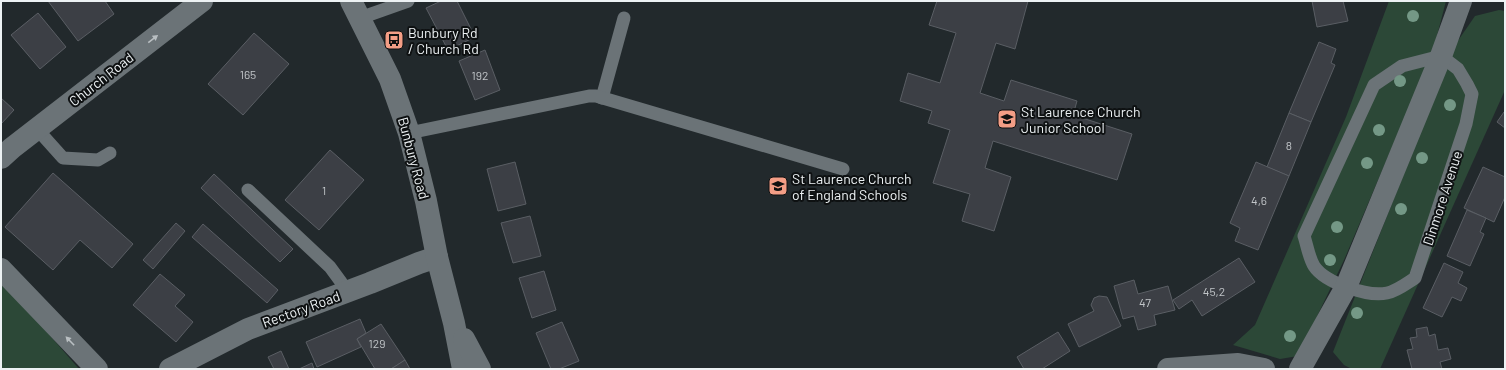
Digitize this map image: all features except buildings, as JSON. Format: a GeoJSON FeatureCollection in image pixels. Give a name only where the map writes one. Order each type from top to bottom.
{"type":"FeatureCollection","features":[{"type":"Feature","properties":{"kind":"street","name":"Church Road"},"geometry":{"type":"LineString","coordinates":[[1,158],[37,128],[202,1]]}},
{"type":"Feature","properties":{"kind":"street"},"geometry":{"type":"LineString","coordinates":[[1300,369],[1346,287],[1441,56],[1461,1]]}},
{"type":"Feature","properties":{"kind":"street","name":"Bunbury Road"},"geometry":{"type":"LineString","coordinates":[[356,10],[390,80],[409,133],[426,201],[437,257],[454,323],[463,369]]}},
{"type":"Feature","properties":{"kind":"street","name":"Rectory Road"},"geometry":{"type":"LineString","coordinates":[[170,369],[248,329],[437,257]]}},
{"type":"Feature","properties":{"kind":"street"},"geometry":{"type":"LineString","coordinates":[[1,269],[97,369]]}},
{"type":"Feature","properties":{"kind":"street","name":"Bunbury Road"},"geometry":{"type":"LineString","coordinates":[[454,323],[480,369]]}},
{"type":"Feature","properties":{"kind":"street"},"geometry":{"type":"LineString","coordinates":[[1168,369],[1238,364],[1264,369]]}},
{"type":"Feature","properties":{"kind":"lane"},"geometry":{"type":"LineString","coordinates":[[356,10],[408,1]]}},
{"type":"Feature","properties":{"kind":"lane"},"geometry":{"type":"LineString","coordinates":[[602,98],[624,18]]}},
{"type":"Feature","properties":{"kind":"lane","name":"Dinmore Avenue"},"geometry":{"type":"LineString","coordinates":[[1441,56],[1458,69],[1472,94],[1466,124],[1415,278],[1389,293],[1377,294],[1346,287],[1335,282],[1314,266],[1304,236],[1374,85],[1402,66],[1441,56]]}},
{"type":"Feature","properties":{"kind":"lane"},"geometry":{"type":"LineString","coordinates":[[409,133],[589,96],[596,96],[843,169]]}},
{"type":"Feature","properties":{"kind":"lane"},"geometry":{"type":"LineString","coordinates":[[37,128],[62,158],[98,160],[110,153]]}},
{"type":"Feature","properties":{"kind":"lane"},"geometry":{"type":"LineString","coordinates":[[248,190],[330,267],[341,282],[345,292]]}},
{"type":"Feature","properties":{"kind":"green space"},"geometry":{"type":"Polygon","coordinates":[[[1389,1],[1446,1],[1433,51],[1344,260],[1298,356],[1280,359],[1233,345],[1255,325],[1346,117],[1389,1]]]}},
{"type":"Feature","properties":{"kind":"green space"},"geometry":{"type":"Polygon","coordinates":[[[1499,10],[1505,11],[1505,90],[1380,369],[1352,369],[1344,365],[1333,352],[1455,45],[1475,16],[1499,10]]]}},
{"type":"Feature","properties":{"kind":"green space"},"geometry":{"type":"Polygon","coordinates":[[[1,279],[79,369],[1,369],[1,279]]]}},
{"type":"Feature","properties":{"kind":"place","name":"Bunbury Rd / Church Rd"},"geometry":{"type":"Point","coordinates":[394,40]}},
{"type":"Feature","properties":{"kind":"place","name":"St Laurence Church Junior School"},"geometry":{"type":"Point","coordinates":[1007,119]}},
{"type":"Feature","properties":{"kind":"place","name":"St Laurence Church of England Schools"},"geometry":{"type":"Point","coordinates":[778,186]}}]}
